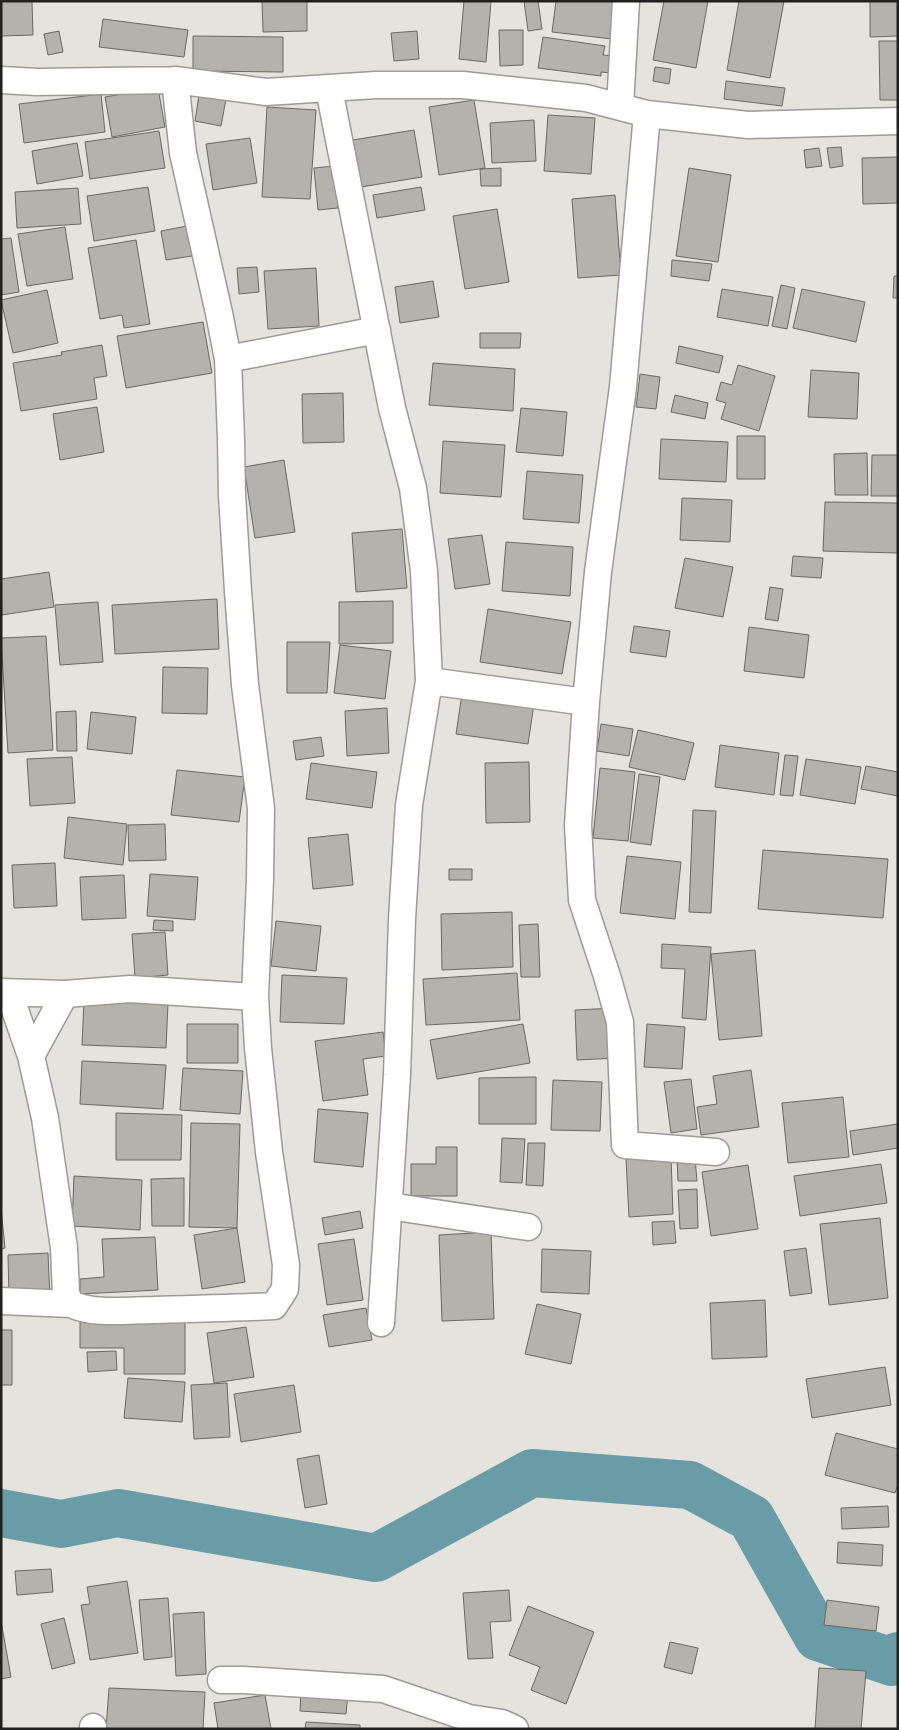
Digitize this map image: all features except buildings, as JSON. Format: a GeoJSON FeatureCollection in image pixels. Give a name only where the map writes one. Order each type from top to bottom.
{"type":"FeatureCollection","features":[{"type":"Feature","properties":{"kind":"street"},"geometry":{"type":"LineString","coordinates":[[620,106],[626,1]]}},
{"type":"Feature","properties":{"kind":"street"},"geometry":{"type":"LineString","coordinates":[[1,80],[38,82],[175,80],[266,92],[376,85],[464,85],[586,98],[647,114],[748,125],[898,121]]}},
{"type":"Feature","properties":{"kind":"street"},"geometry":{"type":"LineString","coordinates":[[1,1301],[71,1304],[80,1308],[113,1311],[274,1306],[285,1289],[286,1265],[269,1152],[258,1048],[255,996],[261,808],[245,685],[238,591],[232,495],[228,359],[183,153],[175,80]]}},
{"type":"Feature","properties":{"kind":"street"},"geometry":{"type":"LineString","coordinates":[[329,89],[392,408],[413,488],[424,571],[429,681],[409,805],[382,1323]]}},
{"type":"Feature","properties":{"kind":"street"},"geometry":{"type":"LineString","coordinates":[[647,114],[623,388],[598,572],[586,702],[578,825],[582,900],[620,1022],[625,1145],[716,1152]]}},
{"type":"Feature","properties":{"kind":"street"},"geometry":{"type":"LineString","coordinates":[[228,359],[377,330]]}},
{"type":"Feature","properties":{"kind":"street"},"geometry":{"type":"LineString","coordinates":[[429,681],[586,702]]}},
{"type":"Feature","properties":{"kind":"street"},"geometry":{"type":"LineString","coordinates":[[71,1304],[66,1294],[64,1248],[45,1118],[31,1056],[5,993],[65,994],[130,990],[255,996]]}},
{"type":"Feature","properties":{"kind":"street"},"geometry":{"type":"LineString","coordinates":[[31,1056],[65,994]]}},
{"type":"Feature","properties":{"kind":"street"},"geometry":{"type":"LineString","coordinates":[[389,1206],[528,1227]]}},
{"type":"Feature","properties":{"kind":"street"},"geometry":{"type":"LineString","coordinates":[[222,1680],[383,1689],[464,1723],[502,1723],[515,1729]]}},
{"type":"Feature","properties":{"kind":"waterway"},"geometry":{"type":"LineString","coordinates":[[1,1513],[61,1524],[118,1513],[376,1558],[532,1473],[690,1485],[751,1518],[818,1637],[892,1662],[898,1656]]}}]}
